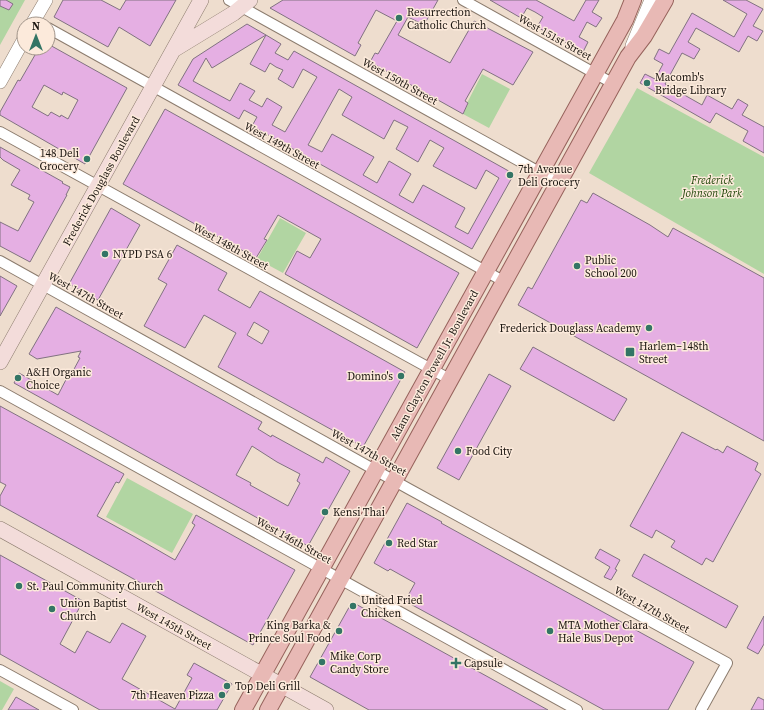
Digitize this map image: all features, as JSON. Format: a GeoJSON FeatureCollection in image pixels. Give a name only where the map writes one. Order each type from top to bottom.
{"type":"FeatureCollection","features":[{"type":"Feature","properties":{"kind":"main road","name":"Frederick Douglass Boulevard"},"geometry":{"type":"LineString","coordinates":[[0,362],[201,0]]}},
{"type":"Feature","properties":{"kind":"main road","name":"Adam Clayton Powell Jr. Boulevard"},"geometry":{"type":"LineString","coordinates":[[243,710],[625,20],[633,0]]}},
{"type":"Feature","properties":{"kind":"main road","name":"Adam Clayton Powell Jr. Boulevard"},"geometry":{"type":"LineString","coordinates":[[268,710],[628,57],[644,36],[665,0]]}},
{"type":"Feature","properties":{"kind":"main road"},"geometry":{"type":"LineString","coordinates":[[174,50],[246,4]]}},
{"type":"Feature","properties":{"kind":"main road","name":"West 145th Street"},"geometry":{"type":"LineString","coordinates":[[0,529],[326,710]]}},
{"type":"Feature","properties":{"kind":"street"},"geometry":{"type":"LineString","coordinates":[[38,16],[46,0]]}},
{"type":"Feature","properties":{"kind":"street","name":"West 150th Street"},"geometry":{"type":"LineString","coordinates":[[229,0],[246,4],[559,183]]}},
{"type":"Feature","properties":{"kind":"street","name":"West 151st Street"},"geometry":{"type":"LineString","coordinates":[[463,0],[614,84]]}},
{"type":"Feature","properties":{"kind":"street","name":"Adam Clayton Powell Jr. Boulevard"},"geometry":{"type":"LineString","coordinates":[[625,20],[638,0]]}},
{"type":"Feature","properties":{"kind":"street","name":"Adam Clayton Powell Jr. Boulevard"},"geometry":{"type":"LineString","coordinates":[[628,57],[650,0]]}},
{"type":"Feature","properties":{"kind":"street","name":"West 149th Street"},"geometry":{"type":"LineString","coordinates":[[56,32],[505,282]]}},
{"type":"Feature","properties":{"kind":"street"},"geometry":{"type":"LineString","coordinates":[[0,82],[16,53]]}},
{"type":"Feature","properties":{"kind":"street","name":"West 148th Street"},"geometry":{"type":"LineString","coordinates":[[0,132],[430,370],[451,380]]}},
{"type":"Feature","properties":{"kind":"street","name":"West 147th Street"},"geometry":{"type":"LineString","coordinates":[[0,261],[395,481],[727,663],[701,710]]}},
{"type":"Feature","properties":{"kind":"street","name":"West 146th Street"},"geometry":{"type":"LineString","coordinates":[[0,391],[577,710]]}},
{"type":"Feature","properties":{"kind":"street"},"geometry":{"type":"LineString","coordinates":[[0,670],[73,710]]}},
{"type":"Feature","properties":{"kind":"green space"},"geometry":{"type":"Polygon","coordinates":[[[0,0],[25,0],[16,16],[0,45],[0,0]]]}},
{"type":"Feature","properties":{"kind":"green space"},"geometry":{"type":"Polygon","coordinates":[[[482,74],[510,89],[489,128],[463,114],[482,74]]]}},
{"type":"Feature","properties":{"kind":"green space","name":"Frederick Johnson Park"},"geometry":{"type":"Polygon","coordinates":[[[637,88],[764,157],[764,274],[589,173],[637,88]]]}},
{"type":"Feature","properties":{"kind":"green space"},"geometry":{"type":"Polygon","coordinates":[[[280,218],[306,233],[283,273],[257,259],[280,218]]]}},
{"type":"Feature","properties":{"kind":"green space"},"geometry":{"type":"Polygon","coordinates":[[[127,478],[193,514],[172,553],[106,517],[127,478]]]}},
{"type":"Feature","properties":{"kind":"green space"},"geometry":{"type":"Polygon","coordinates":[[[0,681],[14,689],[2,710],[0,710],[0,681]]]}},
{"type":"Feature","properties":{"kind":"building"},"geometry":{"type":"Polygon","coordinates":[[[0,0],[6,0],[13,4],[9,10],[0,6],[0,0]]]}},
{"type":"Feature","properties":{"kind":"building"},"geometry":{"type":"Polygon","coordinates":[[[63,0],[101,0],[120,10],[126,0],[176,0],[150,46],[119,27],[108,47],[55,16],[63,0]]]}},
{"type":"Feature","properties":{"kind":"building"},"geometry":{"type":"Polygon","coordinates":[[[283,0],[438,0],[424,25],[408,17],[398,35],[450,63],[474,21],[533,52],[513,85],[483,69],[465,101],[468,103],[463,114],[370,62],[375,53],[378,54],[397,21],[376,10],[358,43],[361,45],[355,56],[270,8],[283,0]]]}},
{"type":"Feature","properties":{"kind":"building"},"geometry":{"type":"Polygon","coordinates":[[[490,0],[536,0],[574,21],[586,0],[599,0],[592,12],[602,18],[596,27],[587,22],[579,37],[588,42],[583,52],[537,27],[543,17],[535,12],[527,8],[521,18],[490,0]]]}},
{"type":"Feature","properties":{"kind":"building"},"geometry":{"type":"Polygon","coordinates":[[[723,0],[746,0],[763,9],[753,26],[763,31],[757,41],[748,36],[739,52],[696,28],[688,42],[700,49],[694,59],[682,53],[665,84],[702,105],[707,95],[732,109],[738,99],[748,105],[742,115],[764,127],[764,153],[743,141],[748,131],[716,113],[710,123],[640,83],[645,74],[655,79],[663,64],[654,59],[659,49],[669,54],[692,13],[734,37],[747,14],[723,0]]]}},
{"type":"Feature","properties":{"kind":"building"},"geometry":{"type":"Polygon","coordinates":[[[247,24],[266,35],[281,44],[275,53],[288,60],[294,51],[514,174],[472,249],[252,126],[257,117],[244,110],[239,119],[178,85],[193,59],[247,24]],[[266,35],[212,68],[206,58],[193,81],[230,101],[240,83],[255,91],[249,100],[262,107],[267,98],[282,107],[272,125],[285,132],[317,77],[303,69],[293,88],[278,79],[283,70],[270,63],[265,72],[250,64],[266,35]],[[339,89],[308,145],[322,152],[332,134],[374,157],[363,175],[377,183],[389,161],[411,174],[399,195],[413,203],[423,185],[465,208],[455,227],[468,234],[499,178],[486,170],[476,189],[433,166],[444,148],[430,140],[418,162],[396,149],[408,127],[394,120],[384,139],[342,115],[352,97],[339,89]]]}},
{"type":"Feature","properties":{"kind":"building"},"geometry":{"type":"Polygon","coordinates":[[[56,48],[127,88],[85,164],[0,115],[0,112],[18,80],[20,81],[34,56],[56,56],[56,48]],[[44,85],[32,107],[48,116],[51,112],[68,119],[78,100],[63,92],[62,95],[44,85]]]}},
{"type":"Feature","properties":{"kind":"building"},"geometry":{"type":"Polygon","coordinates":[[[165,109],[459,273],[417,348],[285,274],[297,251],[310,258],[321,239],[278,215],[264,239],[267,240],[256,258],[123,184],[165,109]]]}},
{"type":"Feature","properties":{"kind":"building"},"geometry":{"type":"Polygon","coordinates":[[[0,147],[70,187],[30,262],[0,246],[0,222],[18,231],[34,202],[28,199],[30,195],[11,185],[20,170],[0,157],[0,147]]]}},
{"type":"Feature","properties":{"kind":"building"},"geometry":{"type":"Polygon","coordinates":[[[593,193],[650,225],[668,237],[673,228],[764,278],[764,441],[518,305],[528,287],[532,289],[581,200],[587,203],[593,193]]]}},
{"type":"Feature","properties":{"kind":"building","name":"NYPD PSA 6"},"geometry":{"type":"Polygon","coordinates":[[[111,208],[140,225],[98,300],[69,284],[111,208]]]}},
{"type":"Feature","properties":{"kind":"building"},"geometry":{"type":"Polygon","coordinates":[[[177,245],[227,273],[218,290],[250,308],[260,291],[405,372],[363,447],[218,367],[236,333],[204,315],[185,348],[144,326],[167,284],[158,279],[177,245]],[[254,322],[247,335],[262,344],[269,331],[254,322]]]}},
{"type":"Feature","properties":{"kind":"building"},"geometry":{"type":"Polygon","coordinates":[[[0,276],[17,286],[0,316],[0,276]]]}},
{"type":"Feature","properties":{"kind":"building"},"geometry":{"type":"Polygon","coordinates":[[[56,307],[262,422],[258,429],[271,437],[272,435],[323,463],[326,457],[350,471],[308,546],[14,383],[19,373],[58,395],[71,370],[73,371],[80,358],[78,357],[81,351],[37,359],[29,354],[56,307]],[[252,446],[236,475],[251,483],[250,485],[288,506],[300,483],[297,481],[300,474],[277,462],[252,446]]]}},
{"type":"Feature","properties":{"kind":"building"},"geometry":{"type":"Polygon","coordinates":[[[533,347],[627,399],[614,421],[520,369],[533,347]]]}},
{"type":"Feature","properties":{"kind":"building"},"geometry":{"type":"Polygon","coordinates":[[[489,374],[511,386],[459,480],[437,468],[489,374]]]}},
{"type":"Feature","properties":{"kind":"building"},"geometry":{"type":"Polygon","coordinates":[[[0,406],[124,474],[119,483],[116,482],[97,516],[175,560],[195,525],[192,523],[196,515],[295,570],[253,645],[0,505],[0,496],[6,485],[0,482],[0,406]]]}},
{"type":"Feature","properties":{"kind":"building"},"geometry":{"type":"Polygon","coordinates":[[[682,432],[723,453],[727,446],[758,463],[755,470],[761,474],[713,562],[706,558],[702,565],[671,547],[675,541],[656,530],[652,538],[630,526],[682,432]]]}},
{"type":"Feature","properties":{"kind":"building","name":"MTA Mother Clara Hale Bus Depot"},"geometry":{"type":"Polygon","coordinates":[[[407,503],[694,662],[668,710],[604,710],[405,601],[415,583],[390,569],[388,571],[374,563],[407,503]]]}},
{"type":"Feature","properties":{"kind":"building"},"geometry":{"type":"Polygon","coordinates":[[[600,549],[620,560],[615,569],[617,570],[611,580],[604,577],[610,567],[595,558],[600,549]]]}},
{"type":"Feature","properties":{"kind":"building"},"geometry":{"type":"Polygon","coordinates":[[[644,554],[738,606],[726,628],[632,576],[644,554]]]}},
{"type":"Feature","properties":{"kind":"building"},"geometry":{"type":"Polygon","coordinates":[[[0,555],[83,601],[60,644],[75,653],[87,631],[110,643],[122,623],[146,636],[122,679],[175,709],[192,678],[187,675],[194,663],[232,684],[217,710],[100,710],[0,654],[0,555]]]}},
{"type":"Feature","properties":{"kind":"building"},"geometry":{"type":"Polygon","coordinates":[[[352,602],[548,710],[369,710],[310,677],[352,602]]]}},
{"type":"Feature","properties":{"kind":"building"},"geometry":{"type":"Polygon","coordinates":[[[764,616],[764,644],[758,654],[747,648],[764,616]]]}},
{"type":"Feature","properties":{"kind":"building"},"geometry":{"type":"Polygon","coordinates":[[[16,697],[39,710],[8,710],[16,697]]]}},
{"type":"Feature","properties":{"kind":"building"},"geometry":{"type":"Polygon","coordinates":[[[758,697],[764,700],[764,710],[751,710],[758,697]]]}},
{"type":"Feature","properties":{"kind":"place","name":"Resurrection Catholic Church"},"geometry":{"type":"Point","coordinates":[399,18]}},
{"type":"Feature","properties":{"kind":"place","name":"Macomb's Bridge Library"},"geometry":{"type":"Point","coordinates":[647,83]}},
{"type":"Feature","properties":{"kind":"place","name":"148 Deli Grocery"},"geometry":{"type":"Point","coordinates":[87,159]}},
{"type":"Feature","properties":{"kind":"place","name":"7th Avenue Deli Grocery"},"geometry":{"type":"Point","coordinates":[510,175]}},
{"type":"Feature","properties":{"kind":"place","name":"NYPD PSA 6"},"geometry":{"type":"Point","coordinates":[105,254]}},
{"type":"Feature","properties":{"kind":"place","name":"Public School 200"},"geometry":{"type":"Point","coordinates":[577,266]}},
{"type":"Feature","properties":{"kind":"place","name":"Frederick Douglass Academy"},"geometry":{"type":"Point","coordinates":[649,328]}},
{"type":"Feature","properties":{"kind":"place","name":"Harlem–148th Street"},"geometry":{"type":"Point","coordinates":[630,352]}},
{"type":"Feature","properties":{"kind":"place","name":"Domino's"},"geometry":{"type":"Point","coordinates":[401,376]}},
{"type":"Feature","properties":{"kind":"place","name":"A&H Organic Choice"},"geometry":{"type":"Point","coordinates":[18,378]}},
{"type":"Feature","properties":{"kind":"place","name":"Food City"},"geometry":{"type":"Point","coordinates":[458,451]}},
{"type":"Feature","properties":{"kind":"place","name":"Kensi Thai"},"geometry":{"type":"Point","coordinates":[325,512]}},
{"type":"Feature","properties":{"kind":"place","name":"Red Star"},"geometry":{"type":"Point","coordinates":[389,543]}},
{"type":"Feature","properties":{"kind":"place","name":"St. Paul Community Church"},"geometry":{"type":"Point","coordinates":[19,586]}},
{"type":"Feature","properties":{"kind":"place","name":"United Fried Chicken"},"geometry":{"type":"Point","coordinates":[353,606]}},
{"type":"Feature","properties":{"kind":"place","name":"Union Baptist Church"},"geometry":{"type":"Point","coordinates":[52,609]}},
{"type":"Feature","properties":{"kind":"place","name":"King Barka & Prince Soul Food"},"geometry":{"type":"Point","coordinates":[339,631]}},
{"type":"Feature","properties":{"kind":"place","name":"MTA Mother Clara Hale Bus Depot"},"geometry":{"type":"Point","coordinates":[550,631]}},
{"type":"Feature","properties":{"kind":"place","name":"Mike Corp Candy Store"},"geometry":{"type":"Point","coordinates":[322,662]}},
{"type":"Feature","properties":{"kind":"place","name":"Capsule"},"geometry":{"type":"Point","coordinates":[456,663]}},
{"type":"Feature","properties":{"kind":"place","name":"Top Deli Grill"},"geometry":{"type":"Point","coordinates":[227,686]}},
{"type":"Feature","properties":{"kind":"place","name":"7th Heaven Pizza"},"geometry":{"type":"Point","coordinates":[222,695]}}]}
